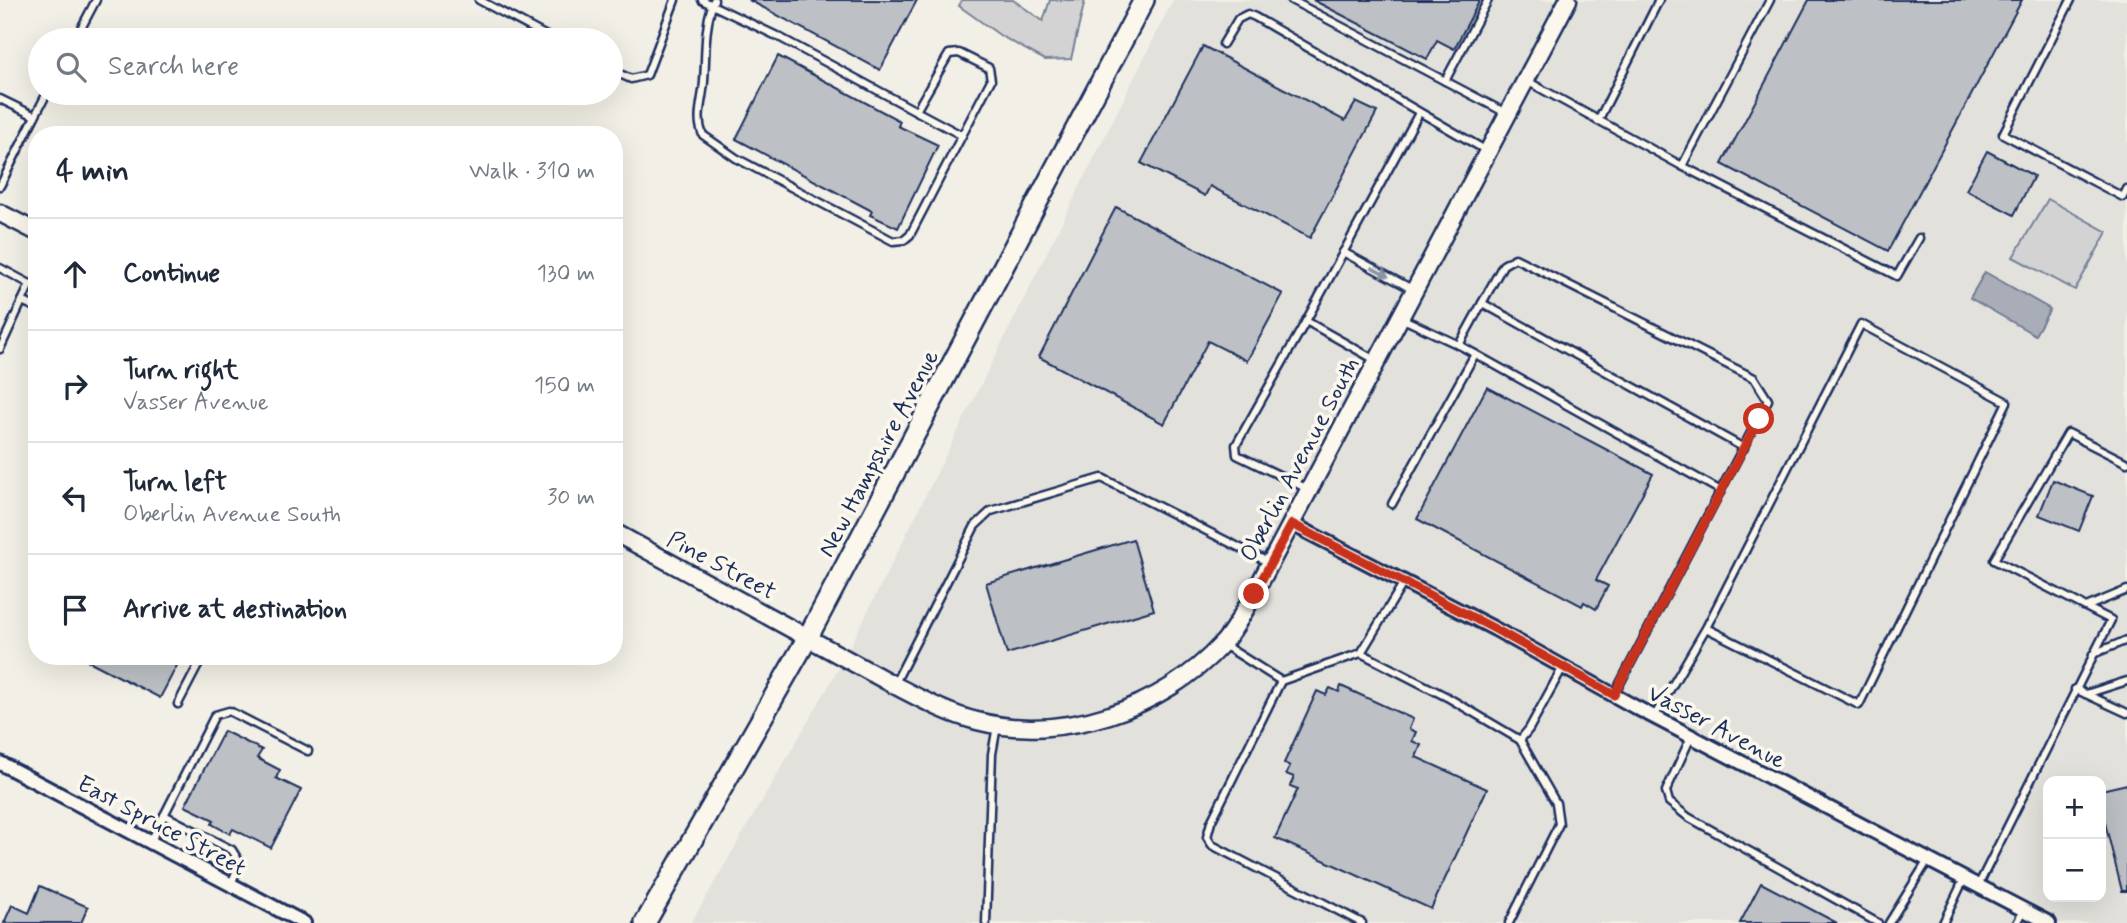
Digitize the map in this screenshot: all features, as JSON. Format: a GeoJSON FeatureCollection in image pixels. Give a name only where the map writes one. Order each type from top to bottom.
{"type":"FeatureCollection","features":[{"type":"Feature","properties":{"kind":"main road","name":"New Hampshire Avenue"},"geometry":{"type":"LineString","coordinates":[[645,923],[808,637],[1144,0]]}},
{"type":"Feature","properties":{"kind":"street","name":"Oberlin Avenue South"},"geometry":{"type":"LineString","coordinates":[[808,637],[894,685],[955,714],[997,725],[1064,728],[1121,712],[1161,691],[1222,644],[1292,524],[1568,0]]}},
{"type":"Feature","properties":{"kind":"street"},"geometry":{"type":"LineString","coordinates":[[0,213],[28,227]]}},
{"type":"Feature","properties":{"kind":"street","name":"Vasser Avenue"},"geometry":{"type":"LineString","coordinates":[[1292,524],[1405,581],[1691,737],[2049,923]]}},
{"type":"Feature","properties":{"kind":"street","name":"Pine Street"},"geometry":{"type":"LineString","coordinates":[[623,538],[808,637]]}},
{"type":"Feature","properties":{"kind":"street","name":"East Spruce Street"},"geometry":{"type":"LineString","coordinates":[[0,763],[304,923]]}},
{"type":"Feature","properties":{"kind":"lane"},"geometry":{"type":"LineString","coordinates":[[81,28],[96,0]]}},
{"type":"Feature","properties":{"kind":"lane"},"geometry":{"type":"LineString","coordinates":[[480,0],[532,28]]}},
{"type":"Feature","properties":{"kind":"lane"},"geometry":{"type":"LineString","coordinates":[[623,75],[631,79],[647,75],[675,0]]}},
{"type":"Feature","properties":{"kind":"lane"},"geometry":{"type":"LineString","coordinates":[[702,0],[713,2],[961,135]]}},
{"type":"Feature","properties":{"kind":"lane"},"geometry":{"type":"LineString","coordinates":[[1291,0],[1508,114]]}},
{"type":"Feature","properties":{"kind":"lane"},"geometry":{"type":"LineString","coordinates":[[1445,81],[1488,0]]}},
{"type":"Feature","properties":{"kind":"lane"},"geometry":{"type":"LineString","coordinates":[[1598,121],[1660,0]]}},
{"type":"Feature","properties":{"kind":"lane"},"geometry":{"type":"LineString","coordinates":[[1682,166],[1770,0]]}},
{"type":"Feature","properties":{"kind":"lane"},"geometry":{"type":"LineString","coordinates":[[2071,0],[2003,134],[2123,197],[2127,189]]}},
{"type":"Feature","properties":{"kind":"lane"},"geometry":{"type":"LineString","coordinates":[[713,2],[705,29],[704,83],[698,120],[703,135],[736,158],[898,242],[910,235],[991,80],[992,73],[987,66],[959,53],[948,54],[916,111]]}},
{"type":"Feature","properties":{"kind":"lane"},"geometry":{"type":"LineString","coordinates":[[1223,44],[1238,19],[1248,14],[1489,152]]}},
{"type":"Feature","properties":{"kind":"lane"},"geometry":{"type":"LineString","coordinates":[[1525,80],[1682,166],[1897,276],[1919,238]]}},
{"type":"Feature","properties":{"kind":"lane"},"geometry":{"type":"LineString","coordinates":[[0,99],[35,116]]}},
{"type":"Feature","properties":{"kind":"lane"},"geometry":{"type":"LineString","coordinates":[[30,126],[41,105]]}},
{"type":"Feature","properties":{"kind":"lane"},"geometry":{"type":"LineString","coordinates":[[1310,490],[1237,454],[1236,445],[1419,113]]}},
{"type":"Feature","properties":{"kind":"lane"},"geometry":{"type":"LineString","coordinates":[[0,186],[28,130]]}},
{"type":"Feature","properties":{"kind":"lane"},"geometry":{"type":"LineString","coordinates":[[1343,252],[1416,291]]}},
{"type":"Feature","properties":{"kind":"lane"},"geometry":{"type":"LineString","coordinates":[[1459,345],[1503,265],[1515,258],[1754,378],[1768,400],[1614,695]]}},
{"type":"Feature","properties":{"kind":"lane"},"geometry":{"type":"LineString","coordinates":[[0,268],[28,280]]}},
{"type":"Feature","properties":{"kind":"lane"},"geometry":{"type":"LineString","coordinates":[[0,349],[28,292]]}},
{"type":"Feature","properties":{"kind":"lane"},"geometry":{"type":"LineString","coordinates":[[22,301],[28,304]]}},
{"type":"Feature","properties":{"kind":"lane"},"geometry":{"type":"LineString","coordinates":[[1482,303],[1744,448]]}},
{"type":"Feature","properties":{"kind":"lane"},"geometry":{"type":"LineString","coordinates":[[1401,318],[1459,345],[1721,491]]}},
{"type":"Feature","properties":{"kind":"lane"},"geometry":{"type":"LineString","coordinates":[[1306,321],[1377,361]]}},
{"type":"Feature","properties":{"kind":"lane"},"geometry":{"type":"LineString","coordinates":[[1654,717],[1706,628],[1861,324],[2007,402],[1859,705],[1706,628]]}},
{"type":"Feature","properties":{"kind":"lane"},"geometry":{"type":"LineString","coordinates":[[1392,504],[1475,354]]}},
{"type":"Feature","properties":{"kind":"lane"},"geometry":{"type":"LineString","coordinates":[[1978,886],[2110,620],[1994,560],[2067,433],[2127,463]]}},
{"type":"Feature","properties":{"kind":"lane"},"geometry":{"type":"LineString","coordinates":[[894,685],[975,526],[991,511],[1102,478],[1270,563]]}},
{"type":"Feature","properties":{"kind":"lane"},"geometry":{"type":"LineString","coordinates":[[1362,923],[1212,845],[1207,837],[1211,822],[1281,681],[1361,653],[1405,581]]}},
{"type":"Feature","properties":{"kind":"lane"},"geometry":{"type":"LineString","coordinates":[[2086,607],[2127,590]]}},
{"type":"Feature","properties":{"kind":"lane"},"geometry":{"type":"LineString","coordinates":[[2093,654],[2127,640]]}},
{"type":"Feature","properties":{"kind":"lane"},"geometry":{"type":"LineString","coordinates":[[1222,644],[1281,681]]}},
{"type":"Feature","properties":{"kind":"lane"},"geometry":{"type":"LineString","coordinates":[[1361,653],[1447,697],[1520,740],[1556,803],[1559,824],[1509,923]]}},
{"type":"Feature","properties":{"kind":"lane"},"geometry":{"type":"LineString","coordinates":[[178,704],[198,665]]}},
{"type":"Feature","properties":{"kind":"lane"},"geometry":{"type":"LineString","coordinates":[[1520,740],[1529,729],[1563,667]]}},
{"type":"Feature","properties":{"kind":"lane"},"geometry":{"type":"LineString","coordinates":[[2086,694],[2127,681]]}},
{"type":"Feature","properties":{"kind":"lane"},"geometry":{"type":"LineString","coordinates":[[2075,690],[2127,713]]}},
{"type":"Feature","properties":{"kind":"lane"},"geometry":{"type":"LineString","coordinates":[[150,843],[215,715],[229,711],[308,751]]}},
{"type":"Feature","properties":{"kind":"lane"},"geometry":{"type":"LineString","coordinates":[[986,923],[992,754],[997,725]]}},
{"type":"Feature","properties":{"kind":"lane"},"geometry":{"type":"LineString","coordinates":[[1691,737],[1667,791],[1669,802],[1688,817],[1878,923]]}},
{"type":"Feature","properties":{"kind":"lane"},"geometry":{"type":"LineString","coordinates":[[164,815],[232,850],[240,863],[231,885]]}},
{"type":"Feature","properties":{"kind":"lane"},"geometry":{"type":"LineString","coordinates":[[1889,923],[1928,860]]}},
{"type":"Feature","properties":{"kind":"lane"},"geometry":{"type":"LineString","coordinates":[[1943,923],[1964,879]]}},
{"type":"Feature","properties":{"kind":"lane"},"geometry":{"type":"LineString","coordinates":[[2017,923],[2024,910]]}},
{"type":"Feature","properties":{"kind":"shaded area"},"geometry":{"type":"Polygon","coordinates":[[[962,0],[1013,0],[1043,21],[1050,0],[1085,0],[1071,59],[1045,60],[1001,36],[959,6],[962,0]]]}},
{"type":"Feature","properties":{"kind":"shaded area"},"geometry":{"type":"Polygon","coordinates":[[[1173,0],[2127,0],[2127,923],[691,923],[842,663],[1173,0]]]}},
{"type":"Feature","properties":{"kind":"shaded area"},"geometry":{"type":"Polygon","coordinates":[[[2048,199],[2107,232],[2075,290],[2013,257],[2048,199]]]}},
{"type":"Feature","properties":{"kind":"shaded area"},"geometry":{"type":"Polygon","coordinates":[[[1985,272],[2050,309],[2035,335],[1970,298],[1985,272]]]}},
{"type":"Feature","properties":{"kind":"building"},"geometry":{"type":"Polygon","coordinates":[[[749,0],[917,0],[880,70],[749,0]]]}},
{"type":"Feature","properties":{"kind":"building"},"geometry":{"type":"Polygon","coordinates":[[[1313,0],[1480,0],[1454,49],[1437,40],[1427,59],[1313,0]]]}},
{"type":"Feature","properties":{"kind":"building"},"geometry":{"type":"Polygon","coordinates":[[[1809,0],[2022,0],[1888,251],[1722,164],[1809,0]]]}},
{"type":"Feature","properties":{"kind":"building"},"geometry":{"type":"Polygon","coordinates":[[[1203,46],[1345,121],[1356,102],[1377,112],[1310,238],[1210,186],[1205,196],[1141,163],[1203,46]]]}},
{"type":"Feature","properties":{"kind":"building"},"geometry":{"type":"Polygon","coordinates":[[[778,56],[900,121],[898,126],[938,145],[898,228],[870,215],[872,211],[736,139],[778,56]]]}},
{"type":"Feature","properties":{"kind":"building"},"geometry":{"type":"Polygon","coordinates":[[[1987,151],[2034,176],[2014,215],[1966,190],[1987,151]]]}},
{"type":"Feature","properties":{"kind":"building"},"geometry":{"type":"Polygon","coordinates":[[[1116,207],[1283,294],[1247,361],[1208,341],[1164,424],[1039,357],[1116,207]]]}},
{"type":"Feature","properties":{"kind":"building"},"geometry":{"type":"Polygon","coordinates":[[[1487,387],[1653,474],[1596,580],[1608,586],[1596,609],[1584,602],[1582,606],[1417,519],[1487,387]]]}},
{"type":"Feature","properties":{"kind":"building"},"geometry":{"type":"Polygon","coordinates":[[[2053,480],[2093,496],[2079,531],[2039,515],[2053,480]]]}},
{"type":"Feature","properties":{"kind":"building"},"geometry":{"type":"Polygon","coordinates":[[[1133,539],[1154,610],[1007,654],[986,583],[1133,539]]]}},
{"type":"Feature","properties":{"kind":"building"},"geometry":{"type":"Polygon","coordinates":[[[96,665],[177,665],[160,698],[96,665]]]}},
{"type":"Feature","properties":{"kind":"building"},"geometry":{"type":"Polygon","coordinates":[[[1341,686],[1413,719],[1409,729],[1416,732],[1412,741],[1421,745],[1416,757],[1487,789],[1431,909],[1275,838],[1298,789],[1290,786],[1294,777],[1286,774],[1290,766],[1284,763],[1317,691],[1326,695],[1330,688],[1339,692],[1341,686]]]}},
{"type":"Feature","properties":{"kind":"building"},"geometry":{"type":"Polygon","coordinates":[[[224,731],[262,750],[257,758],[280,770],[276,778],[301,790],[271,848],[233,829],[230,834],[212,824],[214,820],[185,806],[224,731]]]}},
{"type":"Feature","properties":{"kind":"building"},"geometry":{"type":"Polygon","coordinates":[[[2127,784],[2127,891],[2122,891],[2106,827],[2106,789],[2127,784]]]}},
{"type":"Feature","properties":{"kind":"building"},"geometry":{"type":"Polygon","coordinates":[[[1761,883],[1837,923],[1740,923],[1761,883]]]}},
{"type":"Feature","properties":{"kind":"building"},"geometry":{"type":"Polygon","coordinates":[[[40,886],[88,907],[81,923],[4,923],[12,905],[29,913],[40,886]]]}},
{"type":"Feature","properties":{"kind":"route"},"geometry":{"type":"LineString","coordinates":[[1254,594],[1292,524],[1405,581],[1614,695],[1759,419]]}}]}
